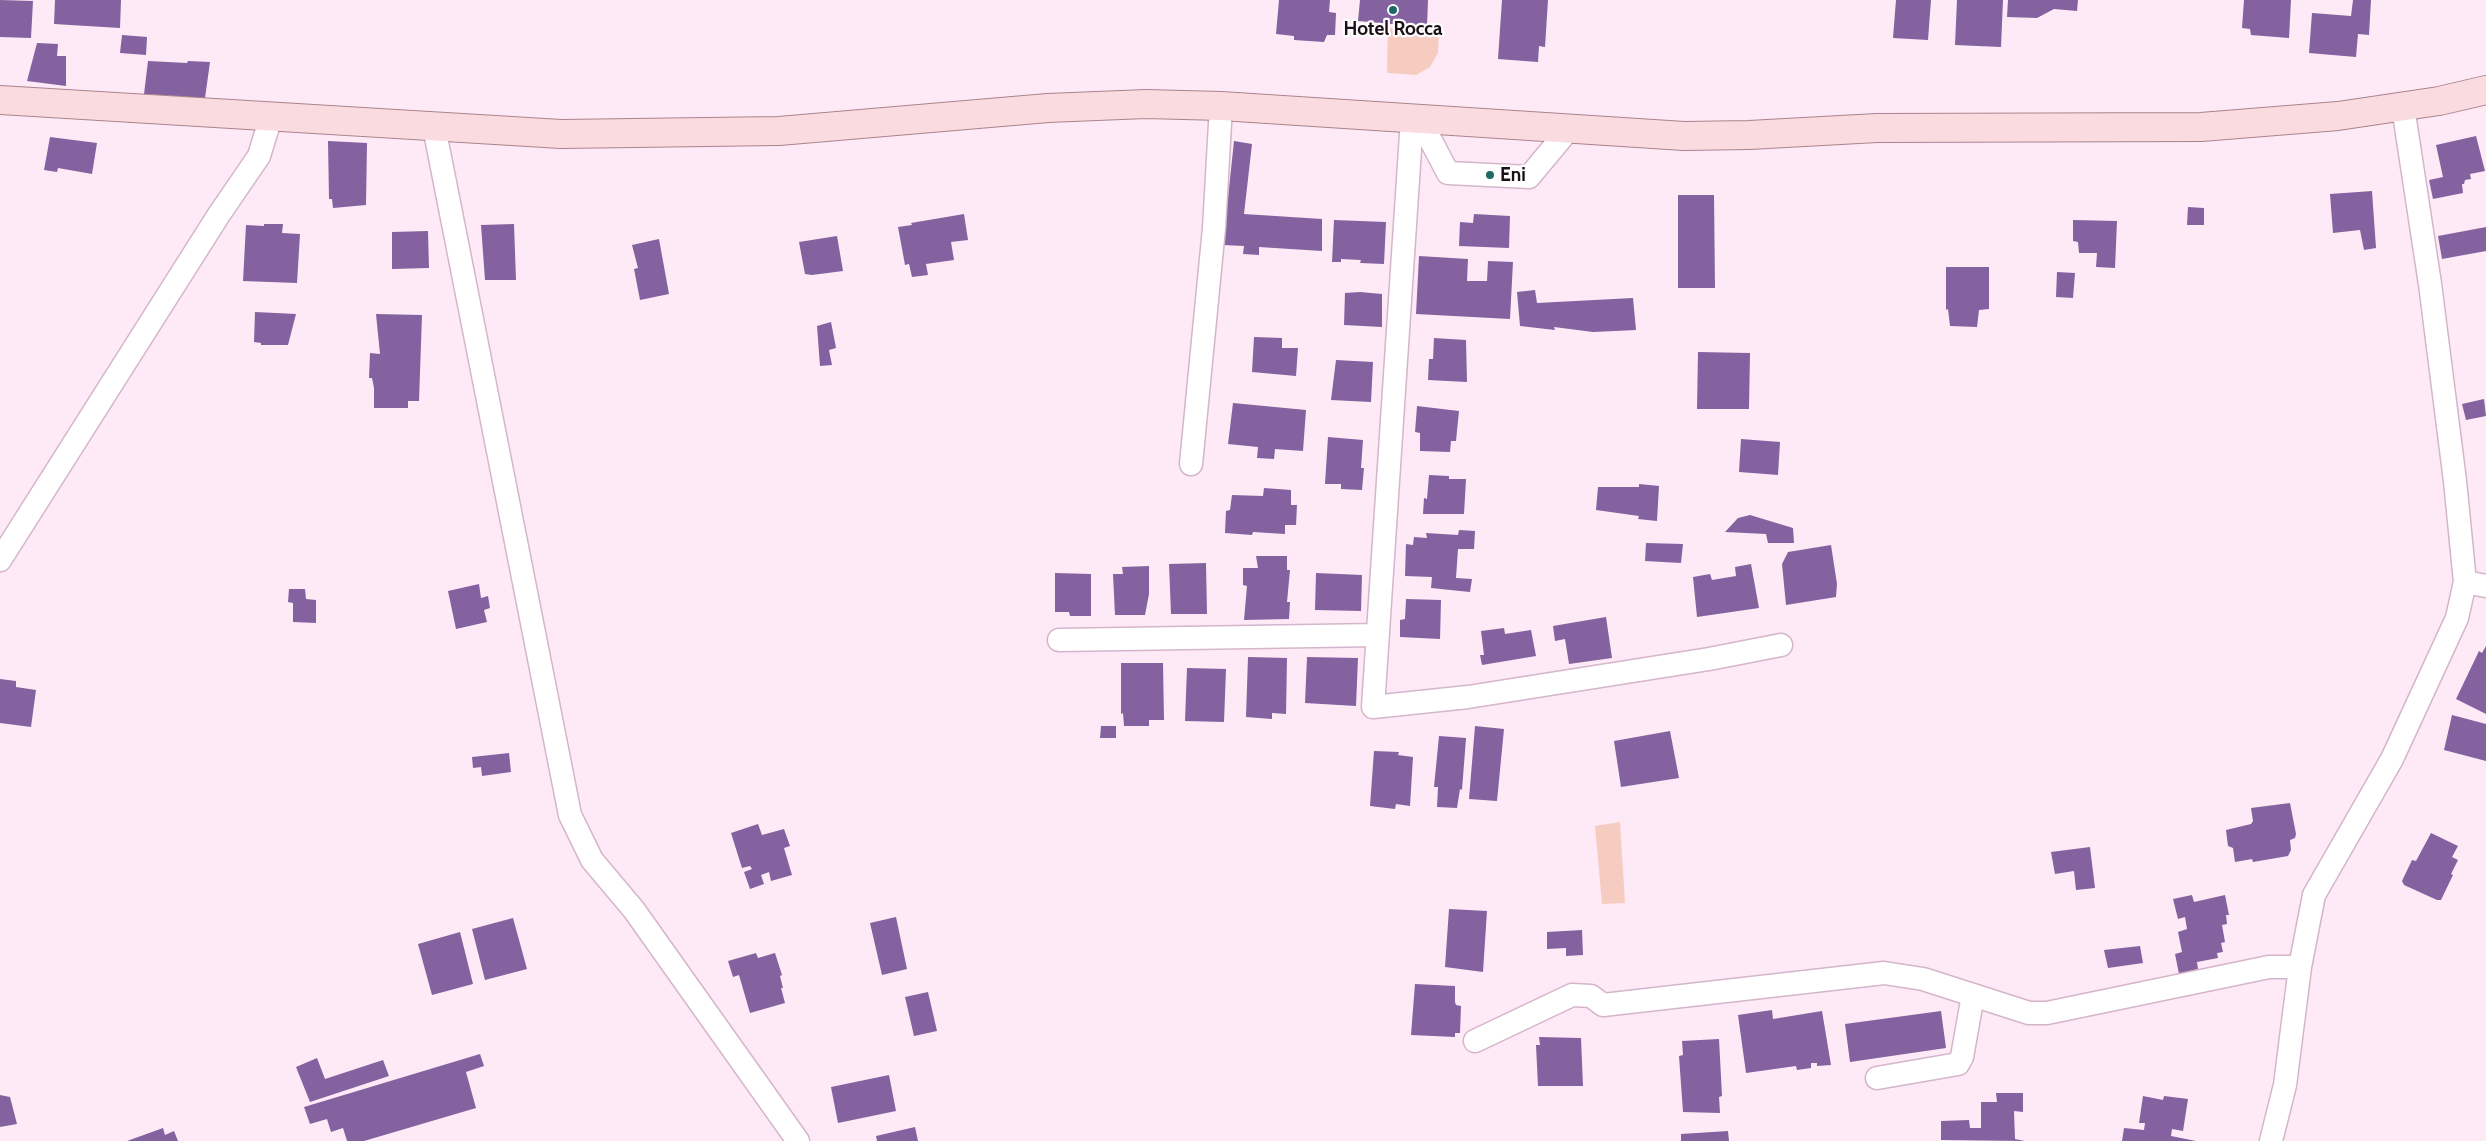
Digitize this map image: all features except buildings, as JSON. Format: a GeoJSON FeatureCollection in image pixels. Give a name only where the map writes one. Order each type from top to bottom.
{"type":"FeatureCollection","features":[{"type":"Feature","properties":{"kind":"main road"},"geometry":{"type":"LineString","coordinates":[[0,100],[561,134],[778,131],[1048,108],[1146,104],[1221,106],[1684,136],[1749,135],[1877,128],[2201,127],[2338,116],[2486,90]]}},
{"type":"Feature","properties":{"kind":"street"},"geometry":{"type":"LineString","coordinates":[[1191,464],[1214,228],[1221,106]]}},
{"type":"Feature","properties":{"kind":"street"},"geometry":{"type":"LineString","coordinates":[[2270,1141],[2285,1085],[2300,966],[2314,895],[2392,759],[2457,618],[2475,584],[2455,481],[2433,303],[2403,106]]}},
{"type":"Feature","properties":{"kind":"street"},"geometry":{"type":"LineString","coordinates":[[0,560],[218,216],[260,156],[272,117]]}},
{"type":"Feature","properties":{"kind":"street"},"geometry":{"type":"LineString","coordinates":[[1416,119],[1448,173],[1529,177],[1569,129]]}},
{"type":"Feature","properties":{"kind":"street"},"geometry":{"type":"LineString","coordinates":[[1416,119],[1373,707],[1468,697],[1709,659],[1781,645]]}},
{"type":"Feature","properties":{"kind":"street"},"geometry":{"type":"LineString","coordinates":[[434,127],[570,815],[592,860],[634,910],[798,1141]]}},
{"type":"Feature","properties":{"kind":"street"},"geometry":{"type":"LineString","coordinates":[[1059,640],[1378,635]]}},
{"type":"Feature","properties":{"kind":"street"},"geometry":{"type":"LineString","coordinates":[[1475,1041],[1572,995],[1592,996],[1604,1005],[1884,973],[1923,979],[2029,1013],[2047,1012],[2269,967],[2300,966]]}},
{"type":"Feature","properties":{"kind":"street"},"geometry":{"type":"LineString","coordinates":[[1877,1078],[1958,1064],[1962,1057],[1973,996]]}},
{"type":"Feature","properties":{"kind":"shaded area"},"geometry":{"type":"Polygon","coordinates":[[[1388,28],[1439,30],[1438,53],[1430,67],[1416,75],[1387,73],[1388,28]]]}},
{"type":"Feature","properties":{"kind":"shaded area"},"geometry":{"type":"Polygon","coordinates":[[[1620,822],[1625,903],[1602,904],[1595,826],[1620,822]]]}},
{"type":"Feature","properties":{"kind":"place","name":"Hotel Rocca"},"geometry":{"type":"Point","coordinates":[1393,10]}},
{"type":"Feature","properties":{"kind":"place","name":"Eni"},"geometry":{"type":"Point","coordinates":[1490,175]}}]}
